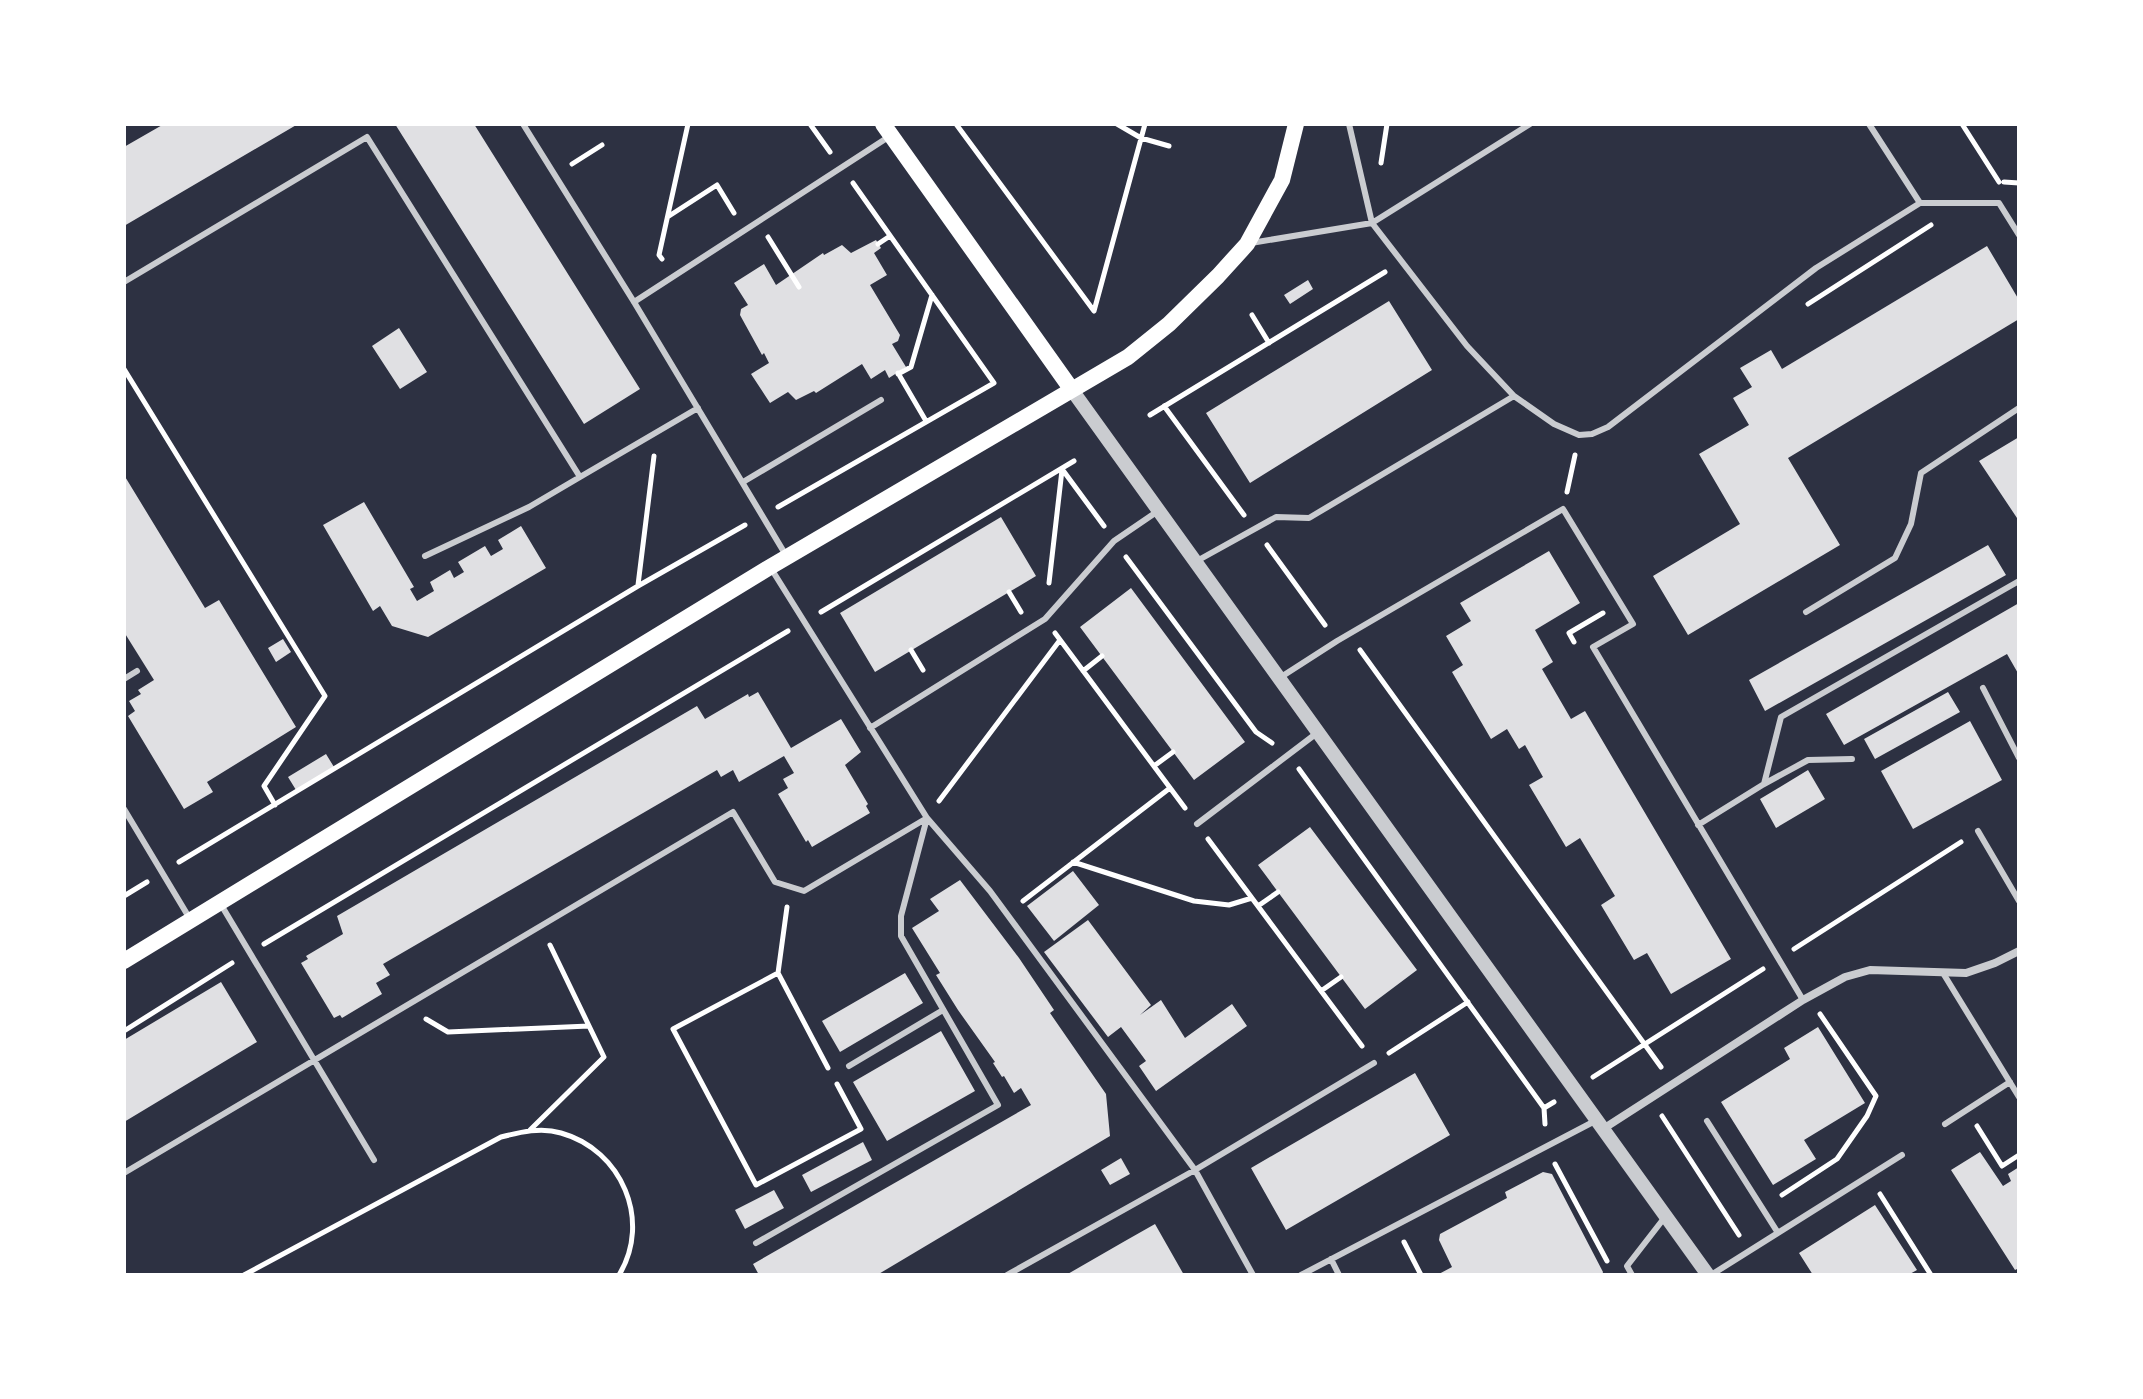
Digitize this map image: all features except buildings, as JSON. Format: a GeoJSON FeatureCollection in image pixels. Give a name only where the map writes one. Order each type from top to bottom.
{"type":"FeatureCollection","features":[{"type":"Feature","properties":{"kind":"main road"},"geometry":{"type":"LineString","coordinates":[[124,961],[770,567],[1072,390],[1149,341],[1247,244],[1282,180],[1296,124]]}},
{"type":"Feature","properties":{"kind":"main road"},"geometry":{"type":"LineString","coordinates":[[887,130],[1072,390]]}},
{"type":"Feature","properties":{"kind":"street"},"geometry":{"type":"LineString","coordinates":[[1072,390],[1710,1275]]}},
{"type":"Feature","properties":{"kind":"street"},"geometry":{"type":"LineString","coordinates":[[1599,1125],[1650,1098],[1803,1000],[1845,977],[1870,970],[1898,969],[1966,973],[2019,951]]}},
{"type":"Feature","properties":{"kind":"lane"},"geometry":{"type":"LineString","coordinates":[[523,124],[787,557]]}},
{"type":"Feature","properties":{"kind":"lane"},"geometry":{"type":"LineString","coordinates":[[1349,124],[1372,223],[1467,346],[1514,396],[1554,424],[1579,435],[1592,434],[1608,427],[1816,268],[1920,203],[1999,203],[2019,235]]}},
{"type":"Feature","properties":{"kind":"lane"},"geometry":{"type":"LineString","coordinates":[[1247,244],[1372,223],[1530,124]]}},
{"type":"Feature","properties":{"kind":"lane"},"geometry":{"type":"LineString","coordinates":[[1869,124],[1920,203]]}},
{"type":"Feature","properties":{"kind":"lane"},"geometry":{"type":"LineString","coordinates":[[634,302],[841,167],[887,130]]}},
{"type":"Feature","properties":{"kind":"lane"},"geometry":{"type":"LineString","coordinates":[[124,282],[367,137],[580,477]]}},
{"type":"Feature","properties":{"kind":"lane"},"geometry":{"type":"LineString","coordinates":[[1195,562],[1276,517],[1309,518],[1514,396]]}},
{"type":"Feature","properties":{"kind":"lane"},"geometry":{"type":"LineString","coordinates":[[743,482],[881,400]]}},
{"type":"Feature","properties":{"kind":"lane"},"geometry":{"type":"LineString","coordinates":[[425,556],[529,507],[698,408]]}},
{"type":"Feature","properties":{"kind":"lane"},"geometry":{"type":"LineString","coordinates":[[1806,612],[1895,558],[1911,524],[1921,473],[2019,408]]}},
{"type":"Feature","properties":{"kind":"lane"},"geometry":{"type":"LineString","coordinates":[[1278,679],[1337,641],[1563,509],[1633,624],[1593,647],[1803,1000]]}},
{"type":"Feature","properties":{"kind":"lane"},"geometry":{"type":"LineString","coordinates":[[870,728],[1045,619],[1114,541],[1158,511]]}},
{"type":"Feature","properties":{"kind":"lane"},"geometry":{"type":"LineString","coordinates":[[770,567],[927,818],[1006,914],[1195,1170],[1253,1275]]}},
{"type":"Feature","properties":{"kind":"lane"},"geometry":{"type":"LineString","coordinates":[[1764,784],[1781,717],[2019,581]]}},
{"type":"Feature","properties":{"kind":"lane"},"geometry":{"type":"LineString","coordinates":[[124,679],[137,671]]}},
{"type":"Feature","properties":{"kind":"lane"},"geometry":{"type":"LineString","coordinates":[[1983,688],[2019,758]]}},
{"type":"Feature","properties":{"kind":"lane"},"geometry":{"type":"LineString","coordinates":[[1197,824],[1317,733]]}},
{"type":"Feature","properties":{"kind":"lane"},"geometry":{"type":"LineString","coordinates":[[1698,825],[1808,760],[1852,759]]}},
{"type":"Feature","properties":{"kind":"lane"},"geometry":{"type":"LineString","coordinates":[[124,809],[191,920]]}},
{"type":"Feature","properties":{"kind":"lane"},"geometry":{"type":"LineString","coordinates":[[124,1173],[733,812],[775,882],[804,891],[927,818]]}},
{"type":"Feature","properties":{"kind":"lane"},"geometry":{"type":"LineString","coordinates":[[756,1243],[998,1105],[901,936],[901,916],[927,818]]}},
{"type":"Feature","properties":{"kind":"lane"},"geometry":{"type":"LineString","coordinates":[[1978,831],[2019,901]]}},
{"type":"Feature","properties":{"kind":"lane"},"geometry":{"type":"LineString","coordinates":[[219,903],[374,1160]]}},
{"type":"Feature","properties":{"kind":"lane"},"geometry":{"type":"LineString","coordinates":[[1943,973],[2019,1097]]}},
{"type":"Feature","properties":{"kind":"lane"},"geometry":{"type":"LineString","coordinates":[[849,1066],[943,1010]]}},
{"type":"Feature","properties":{"kind":"lane"},"geometry":{"type":"LineString","coordinates":[[1007,1275],[1195,1170],[1374,1063]]}},
{"type":"Feature","properties":{"kind":"lane"},"geometry":{"type":"LineString","coordinates":[[1945,1124],[2010,1082]]}},
{"type":"Feature","properties":{"kind":"lane"},"geometry":{"type":"LineString","coordinates":[[1707,1121],[1778,1233]]}},
{"type":"Feature","properties":{"kind":"lane"},"geometry":{"type":"LineString","coordinates":[[1301,1275],[1546,1147],[1599,1125]]}},
{"type":"Feature","properties":{"kind":"lane"},"geometry":{"type":"LineString","coordinates":[[1710,1275],[1902,1155]]}},
{"type":"Feature","properties":{"kind":"lane"},"geometry":{"type":"LineString","coordinates":[[1632,1275],[1627,1266],[1666,1216]]}},
{"type":"Feature","properties":{"kind":"lane"},"geometry":{"type":"LineString","coordinates":[[1331,1259],[1339,1275]]}},
{"type":"Feature","properties":{"kind":"path"},"geometry":{"type":"LineString","coordinates":[[672,277],[659,255],[688,124]]}},
{"type":"Feature","properties":{"kind":"path"},"geometry":{"type":"LineString","coordinates":[[124,896],[638,586],[994,383],[810,124]]}},
{"type":"Feature","properties":{"kind":"path"},"geometry":{"type":"LineString","coordinates":[[956,124],[1094,311],[1145,124]]}},
{"type":"Feature","properties":{"kind":"path"},"geometry":{"type":"LineString","coordinates":[[1117,124],[1141,138],[1169,146]]}},
{"type":"Feature","properties":{"kind":"path"},"geometry":{"type":"LineString","coordinates":[[1799,310],[1999,182],[1962,124]]}},
{"type":"Feature","properties":{"kind":"path"},"geometry":{"type":"LineString","coordinates":[[668,216],[717,185],[745,230]]}},
{"type":"Feature","properties":{"kind":"path"},"geometry":{"type":"LineString","coordinates":[[767,235],[799,287]]}},
{"type":"Feature","properties":{"kind":"path"},"geometry":{"type":"LineString","coordinates":[[878,244],[890,236]]}},
{"type":"Feature","properties":{"kind":"path"},"geometry":{"type":"LineString","coordinates":[[1150,415],[1403,261]]}},
{"type":"Feature","properties":{"kind":"path"},"geometry":{"type":"LineString","coordinates":[[926,421],[898,373],[911,367],[932,295]]}},
{"type":"Feature","properties":{"kind":"path"},"geometry":{"type":"LineString","coordinates":[[1252,315],[1269,343]]}},
{"type":"Feature","properties":{"kind":"path"},"geometry":{"type":"LineString","coordinates":[[124,369],[325,696],[264,786],[275,805]]}},
{"type":"Feature","properties":{"kind":"path"},"geometry":{"type":"LineString","coordinates":[[638,586],[657,432]]}},
{"type":"Feature","properties":{"kind":"path"},"geometry":{"type":"LineString","coordinates":[[1563,509],[1579,435]]}},
{"type":"Feature","properties":{"kind":"path"},"geometry":{"type":"LineString","coordinates":[[124,1031],[250,952],[1074,461]]}},
{"type":"Feature","properties":{"kind":"path"},"geometry":{"type":"LineString","coordinates":[[1062,469],[1256,732],[1289,754],[1544,1108],[1546,1147],[1607,1262]]}},
{"type":"Feature","properties":{"kind":"path"},"geometry":{"type":"LineString","coordinates":[[1062,469],[1045,619],[1374,1063],[1468,1002]]}},
{"type":"Feature","properties":{"kind":"path"},"geometry":{"type":"LineString","coordinates":[[1577,647],[1569,633],[1609,609]]}},
{"type":"Feature","properties":{"kind":"path"},"geometry":{"type":"LineString","coordinates":[[927,818],[1060,640]]}},
{"type":"Feature","properties":{"kind":"path"},"geometry":{"type":"LineString","coordinates":[[1373,641],[1359,649],[1645,1045],[1766,967],[1764,963]]}},
{"type":"Feature","properties":{"kind":"path"},"geometry":{"type":"LineString","coordinates":[[1083,671],[1102,656]]}},
{"type":"Feature","properties":{"kind":"path"},"geometry":{"type":"LineString","coordinates":[[1154,766],[1173,752]]}},
{"type":"Feature","properties":{"kind":"path"},"geometry":{"type":"LineString","coordinates":[[1006,914],[1170,788]]}},
{"type":"Feature","properties":{"kind":"path"},"geometry":{"type":"LineString","coordinates":[[1778,959],[1978,831]]}},
{"type":"Feature","properties":{"kind":"path"},"geometry":{"type":"LineString","coordinates":[[1073,862],[1194,901],[1229,905],[1252,898]]}},
{"type":"Feature","properties":{"kind":"path"},"geometry":{"type":"LineString","coordinates":[[778,973],[673,1029],[756,1185],[861,1129],[778,973],[789,886]]}},
{"type":"Feature","properties":{"kind":"path"},"geometry":{"type":"LineString","coordinates":[[1258,906],[1278,892]]}},
{"type":"Feature","properties":{"kind":"path"},"geometry":{"type":"LineString","coordinates":[[530,1130],[604,1057],[541,926]]}},
{"type":"Feature","properties":{"kind":"path"},"geometry":{"type":"LineString","coordinates":[[1321,991],[1341,977]]}},
{"type":"Feature","properties":{"kind":"path"},"geometry":{"type":"LineString","coordinates":[[405,1006],[448,1032],[589,1026]]}},
{"type":"Feature","properties":{"kind":"path"},"geometry":{"type":"LineString","coordinates":[[1782,1195],[1837,1159],[1867,1116],[1876,1096],[1818,1011]]}},
{"type":"Feature","properties":{"kind":"path"},"geometry":{"type":"LineString","coordinates":[[1650,1098],[1750,1251]]}},
{"type":"Feature","properties":{"kind":"path"},"geometry":{"type":"LineString","coordinates":[[1967,1110],[2002,1166],[2019,1155]]}},
{"type":"Feature","properties":{"kind":"path"},"geometry":{"type":"LineString","coordinates":[[244,1275],[501,1137],[530,1130],[560,1133],[590,1146],[614,1168],[629,1197],[634,1229],[627,1262],[619,1275]]}},
{"type":"Feature","properties":{"kind":"path"},"geometry":{"type":"LineString","coordinates":[[1868,1176],[1931,1275]]}},
{"type":"Feature","properties":{"kind":"path"},"geometry":{"type":"LineString","coordinates":[[1396,1227],[1421,1275]]}}]}
